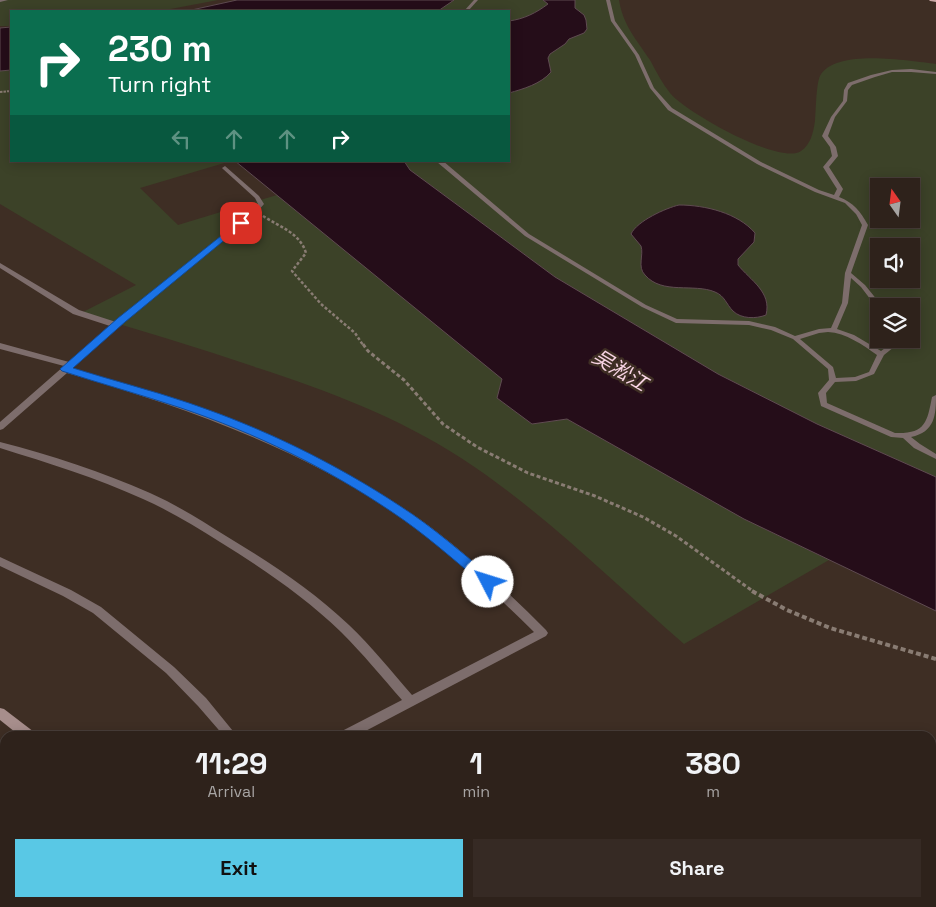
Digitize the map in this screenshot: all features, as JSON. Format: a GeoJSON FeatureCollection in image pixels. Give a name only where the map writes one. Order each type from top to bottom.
{"type":"FeatureCollection","features":[{"type":"Feature","properties":{"kind":"street"},"geometry":{"type":"LineString","coordinates":[[0,265],[76,312],[116,325]]}},
{"type":"Feature","properties":{"kind":"street"},"geometry":{"type":"LineString","coordinates":[[0,427],[116,325]]}},
{"type":"Feature","properties":{"kind":"street"},"geometry":{"type":"LineString","coordinates":[[0,346],[186,406],[244,428],[297,452],[357,484],[445,545],[503,594],[542,633],[356,731]]}},
{"type":"Feature","properties":{"kind":"street"},"geometry":{"type":"LineString","coordinates":[[0,445],[75,468],[149,497],[189,518],[238,548],[287,581],[327,613],[361,644],[411,702]]}},
{"type":"Feature","properties":{"kind":"street"},"geometry":{"type":"LineString","coordinates":[[0,561],[67,593],[97,610],[170,670],[202,702],[227,731]]}},
{"type":"Feature","properties":{"kind":"street"},"geometry":{"type":"LineString","coordinates":[[0,713],[23,731]]}},
{"type":"Feature","properties":{"kind":"lane"},"geometry":{"type":"LineString","coordinates":[[0,1],[6,0]]}},
{"type":"Feature","properties":{"kind":"lane"},"geometry":{"type":"LineString","coordinates":[[467,10],[476,0]]}},
{"type":"Feature","properties":{"kind":"lane"},"geometry":{"type":"LineString","coordinates":[[608,0],[613,20],[637,55],[652,88],[670,109],[759,163],[817,191],[847,202],[858,213],[865,225],[848,273],[845,303],[833,330]]}},
{"type":"Feature","properties":{"kind":"lane"},"geometry":{"type":"LineString","coordinates":[[836,197],[840,189],[826,166],[834,156],[833,147],[825,136],[833,117],[845,101],[846,90],[850,84],[893,69],[936,73]]}},
{"type":"Feature","properties":{"kind":"lane"},"geometry":{"type":"LineString","coordinates":[[439,162],[527,235],[644,306],[676,320],[749,323],[773,328],[795,338],[831,368],[833,380]]}},
{"type":"Feature","properties":{"kind":"lane"},"geometry":{"type":"LineString","coordinates":[[116,325],[256,210],[261,202],[225,168]]}},
{"type":"Feature","properties":{"kind":"lane"},"geometry":{"type":"LineString","coordinates":[[848,273],[863,286],[872,298]]}},
{"type":"Feature","properties":{"kind":"lane"},"geometry":{"type":"LineString","coordinates":[[795,338],[823,330],[833,330],[857,339],[881,354]]}},
{"type":"Feature","properties":{"kind":"lane"},"geometry":{"type":"LineString","coordinates":[[890,348],[881,354],[872,373],[856,379],[833,380],[822,393],[824,404],[894,435],[906,436],[922,431],[931,420],[936,397]]}},
{"type":"Feature","properties":{"kind":"lane"},"geometry":{"type":"LineString","coordinates":[[906,436],[917,446],[936,457]]}},
{"type":"Feature","properties":{"kind":"path"},"geometry":{"type":"LineString","coordinates":[[256,210],[291,233],[300,240],[305,248],[306,253],[292,271],[297,278],[321,304],[355,333],[368,351],[404,380],[443,424],[457,435],[528,473],[595,496],[642,517],[676,536],[751,590],[787,610],[830,628],[936,659]]}},
{"type":"Feature","properties":{"kind":"green space"},"geometry":{"type":"Polygon","coordinates":[[[0,0],[218,0],[165,10],[10,10],[10,26],[0,26],[0,0]]]}},
{"type":"Feature","properties":{"kind":"green space"},"geometry":{"type":"Polygon","coordinates":[[[454,0],[619,0],[631,32],[670,93],[693,112],[733,134],[754,144],[790,154],[801,151],[811,138],[815,121],[819,80],[828,67],[856,59],[874,58],[936,64],[936,477],[817,424],[718,374],[555,277],[410,170],[405,162],[510,162],[510,10],[439,10],[454,0]]]}},
{"type":"Feature","properties":{"kind":"green space"},"geometry":{"type":"Polygon","coordinates":[[[10,70],[10,162],[228,162],[140,188],[178,225],[277,195],[503,379],[531,424],[567,419],[744,519],[829,560],[684,644],[548,523],[491,478],[437,443],[362,406],[310,386],[192,346],[81,313],[136,285],[0,204],[0,71],[10,70]]]}},
{"type":"Feature","properties":{"kind":"water"},"geometry":{"type":"Polygon","coordinates":[[[237,0],[454,0],[439,10],[192,10],[237,0]]]}},
{"type":"Feature","properties":{"kind":"water"},"geometry":{"type":"Polygon","coordinates":[[[543,0],[575,0],[575,8],[584,15],[587,29],[584,33],[569,39],[550,54],[548,58],[551,72],[547,76],[531,86],[510,93],[510,21],[525,17],[548,4],[543,0]]]}},
{"type":"Feature","properties":{"kind":"water"},"geometry":{"type":"Polygon","coordinates":[[[10,27],[10,70],[0,71],[0,28],[10,27]]]}},
{"type":"Feature","properties":{"kind":"water","name":"吴淞江"},"geometry":{"type":"Polygon","coordinates":[[[236,162],[405,162],[410,170],[555,277],[718,374],[817,424],[936,477],[936,611],[744,519],[567,419],[532,424],[497,398],[502,379],[236,162]]]}},
{"type":"Feature","properties":{"kind":"water"},"geometry":{"type":"Polygon","coordinates":[[[679,205],[710,209],[730,215],[740,220],[755,233],[754,242],[738,259],[738,265],[763,293],[767,307],[766,315],[753,318],[740,316],[715,292],[698,288],[660,285],[645,275],[641,268],[641,246],[631,234],[645,220],[679,205]]]}},
{"type":"Feature","properties":{"kind":"route"},"geometry":{"type":"LineString","coordinates":[[241,223],[121,320],[65,369],[186,406],[244,428],[297,452],[357,484],[397,510],[445,545],[488,582]]}}]}
